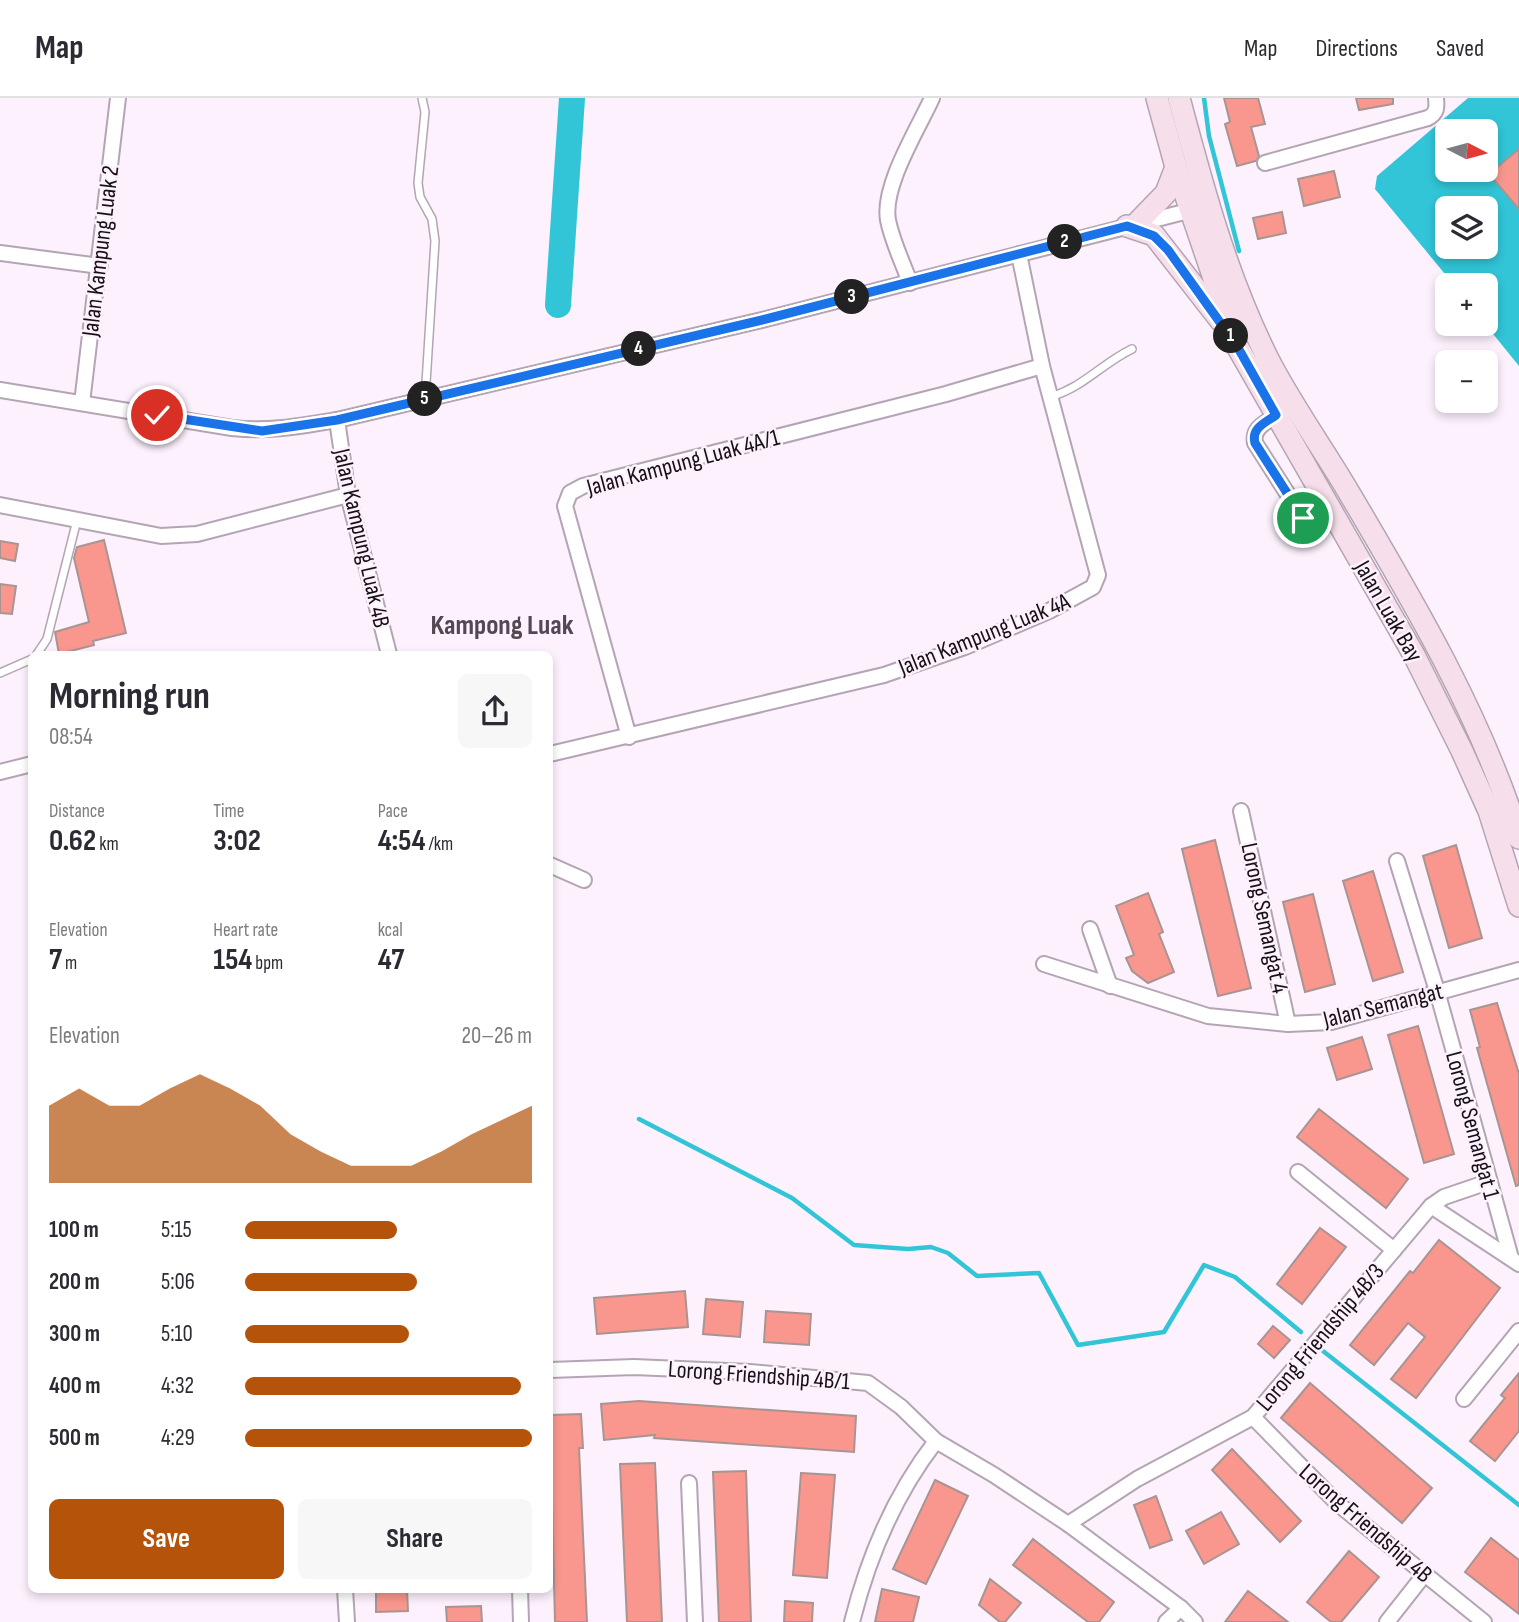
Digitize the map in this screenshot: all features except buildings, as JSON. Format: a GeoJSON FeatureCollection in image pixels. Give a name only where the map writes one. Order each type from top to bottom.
{"type":"FeatureCollection","features":[{"type":"Feature","properties":{"kind":"street","name":"Jalan Kampung Luak 2"},"geometry":{"type":"LineString","coordinates":[[82,403],[118,98]]}},
{"type":"Feature","properties":{"kind":"street"},"geometry":{"type":"LineString","coordinates":[[910,283],[888,220],[888,203],[892,186],[932,98]]}},
{"type":"Feature","properties":{"kind":"street"},"geometry":{"type":"LineString","coordinates":[[1132,225],[1166,193],[1176,167],[1157,98]]}},
{"type":"Feature","properties":{"kind":"street"},"geometry":{"type":"LineString","coordinates":[[0,390],[262,431],[337,420],[910,283],[1192,210],[1204,191],[1179,98]]}},
{"type":"Feature","properties":{"kind":"street"},"geometry":{"type":"LineString","coordinates":[[1265,163],[1428,118],[1437,107],[1436,98]]}},
{"type":"Feature","properties":{"kind":"street","name":"Jalan Luak Bay"},"geometry":{"type":"LineString","coordinates":[[1176,167],[1237,346],[1415,655],[1489,811],[1519,906]]}},
{"type":"Feature","properties":{"kind":"street","name":"Jalan Luak Bay"},"geometry":{"type":"LineString","coordinates":[[1204,191],[1236,291],[1269,361],[1349,492],[1438,649],[1488,752],[1519,838]]}},
{"type":"Feature","properties":{"kind":"street"},"geometry":{"type":"LineString","coordinates":[[1192,210],[1213,223]]}},
{"type":"Feature","properties":{"kind":"street"},"geometry":{"type":"LineString","coordinates":[[1132,225],[1161,243],[1237,346]]}},
{"type":"Feature","properties":{"kind":"street"},"geometry":{"type":"LineString","coordinates":[[0,253],[100,266]]}},
{"type":"Feature","properties":{"kind":"street","name":"Jalan Kampung Luak 4A"},"geometry":{"type":"LineString","coordinates":[[553,753],[619,740],[884,675],[965,647],[1049,611],[1093,587],[1098,575],[1042,366],[1019,254]]}},
{"type":"Feature","properties":{"kind":"street","name":"Jalan Kampung Luak 4A/1"},"geometry":{"type":"LineString","coordinates":[[619,740],[565,506],[570,493],[583,486],[946,394],[1042,366]]}},
{"type":"Feature","properties":{"kind":"street"},"geometry":{"type":"LineString","coordinates":[[1276,415],[1256,430],[1253,436],[1303,518]]}},
{"type":"Feature","properties":{"kind":"street","name":"Jalan Kampung Luak 4B"},"geometry":{"type":"LineString","coordinates":[[337,420],[348,495],[388,651]]}},
{"type":"Feature","properties":{"kind":"street"},"geometry":{"type":"LineString","coordinates":[[0,505],[161,536],[197,534],[348,495]]}},
{"type":"Feature","properties":{"kind":"street"},"geometry":{"type":"LineString","coordinates":[[0,772],[28,765]]}},
{"type":"Feature","properties":{"kind":"street","name":"Lorong Semangat 4"},"geometry":{"type":"LineString","coordinates":[[1241,811],[1289,1024]]}},
{"type":"Feature","properties":{"kind":"street","name":"Lorong Semangat 1"},"geometry":{"type":"LineString","coordinates":[[1397,861],[1437,991],[1488,1182],[1515,1261]]}},
{"type":"Feature","properties":{"kind":"street"},"geometry":{"type":"LineString","coordinates":[[553,866],[584,880]]}},
{"type":"Feature","properties":{"kind":"street"},"geometry":{"type":"LineString","coordinates":[[1090,929],[1110,986]]}},
{"type":"Feature","properties":{"kind":"street","name":"Jalan Semangat"},"geometry":{"type":"LineString","coordinates":[[1044,964],[1208,1016],[1289,1024],[1331,1022],[1519,970]]}},
{"type":"Feature","properties":{"kind":"street"},"geometry":{"type":"LineString","coordinates":[[1298,1171],[1394,1250]]}},
{"type":"Feature","properties":{"kind":"street","name":"Lorong Friendship 4B/3"},"geometry":{"type":"LineString","coordinates":[[1068,1524],[1137,1479],[1253,1417],[1431,1206],[1444,1197],[1488,1182]]}},
{"type":"Feature","properties":{"kind":"street"},"geometry":{"type":"LineString","coordinates":[[1431,1206],[1515,1261]]}},
{"type":"Feature","properties":{"kind":"street"},"geometry":{"type":"LineString","coordinates":[[1464,1398],[1519,1331]]}},
{"type":"Feature","properties":{"kind":"street","name":"Lorong Friendship 4B/1"},"geometry":{"type":"LineString","coordinates":[[553,1370],[634,1367],[750,1372],[868,1383],[901,1407],[936,1441],[1068,1524]]}},
{"type":"Feature","properties":{"kind":"street","name":"Lorong Friendship 4B"},"geometry":{"type":"LineString","coordinates":[[1253,1417],[1336,1503],[1484,1622]]}},
{"type":"Feature","properties":{"kind":"street"},"geometry":{"type":"LineString","coordinates":[[852,1622],[870,1561],[912,1472],[936,1441]]}},
{"type":"Feature","properties":{"kind":"street"},"geometry":{"type":"LineString","coordinates":[[689,1483],[695,1622]]}},
{"type":"Feature","properties":{"kind":"street"},"geometry":{"type":"LineString","coordinates":[[1068,1524],[1181,1608],[1195,1622]]}},
{"type":"Feature","properties":{"kind":"street"},"geometry":{"type":"LineString","coordinates":[[1387,1622],[1424,1575]]}},
{"type":"Feature","properties":{"kind":"street"},"geometry":{"type":"LineString","coordinates":[[345,1593],[347,1622]]}},
{"type":"Feature","properties":{"kind":"street"},"geometry":{"type":"LineString","coordinates":[[520,1593],[521,1622]]}},
{"type":"Feature","properties":{"kind":"street"},"geometry":{"type":"LineString","coordinates":[[1166,1622],[1181,1608]]}},
{"type":"Feature","properties":{"kind":"lane"},"geometry":{"type":"LineString","coordinates":[[422,98],[425,112],[418,183],[420,197],[432,219],[435,241],[425,398]]}},
{"type":"Feature","properties":{"kind":"lane"},"geometry":{"type":"LineString","coordinates":[[1050,397],[1079,387],[1108,361],[1132,349]]}},
{"type":"Feature","properties":{"kind":"lane"},"geometry":{"type":"LineString","coordinates":[[39,651],[47,639],[77,520]]}},
{"type":"Feature","properties":{"kind":"lane"},"geometry":{"type":"LineString","coordinates":[[0,673],[28,661]]}},
{"type":"Feature","properties":{"kind":"water"},"geometry":{"type":"Polygon","coordinates":[[[1468,98],[1519,98],[1519,366],[1495,336],[1498,336],[1498,273],[1444,273],[1375,189],[1377,176],[1435,126],[1435,182],[1498,182],[1498,119],[1444,119],[1468,98]]]}},
{"type":"Feature","properties":{"kind":"waterway"},"geometry":{"type":"LineString","coordinates":[[558,305],[572,98]]}},
{"type":"Feature","properties":{"kind":"waterway"},"geometry":{"type":"LineString","coordinates":[[1204,98],[1209,136],[1239,251]]}},
{"type":"Feature","properties":{"kind":"waterway"},"geometry":{"type":"LineString","coordinates":[[639,1119],[792,1198],[854,1245],[908,1249],[931,1247],[948,1253],[977,1276],[1039,1273],[1078,1345],[1164,1332],[1204,1265],[1235,1277],[1301,1332]]}},
{"type":"Feature","properties":{"kind":"waterway"},"geometry":{"type":"LineString","coordinates":[[1323,1351],[1519,1505]]}},
{"type":"Feature","properties":{"kind":"district","name":"Kampong Luak"},"geometry":{"type":"Point","coordinates":[502,624]}},
{"type":"Feature","properties":{"kind":"route"},"geometry":{"type":"LineString","coordinates":[[157,415],[262,431],[337,420],[762,320],[1127,226],[1154,236],[1168,250],[1237,346],[1276,415],[1256,430],[1253,436],[1255,443],[1303,518]]}}]}
